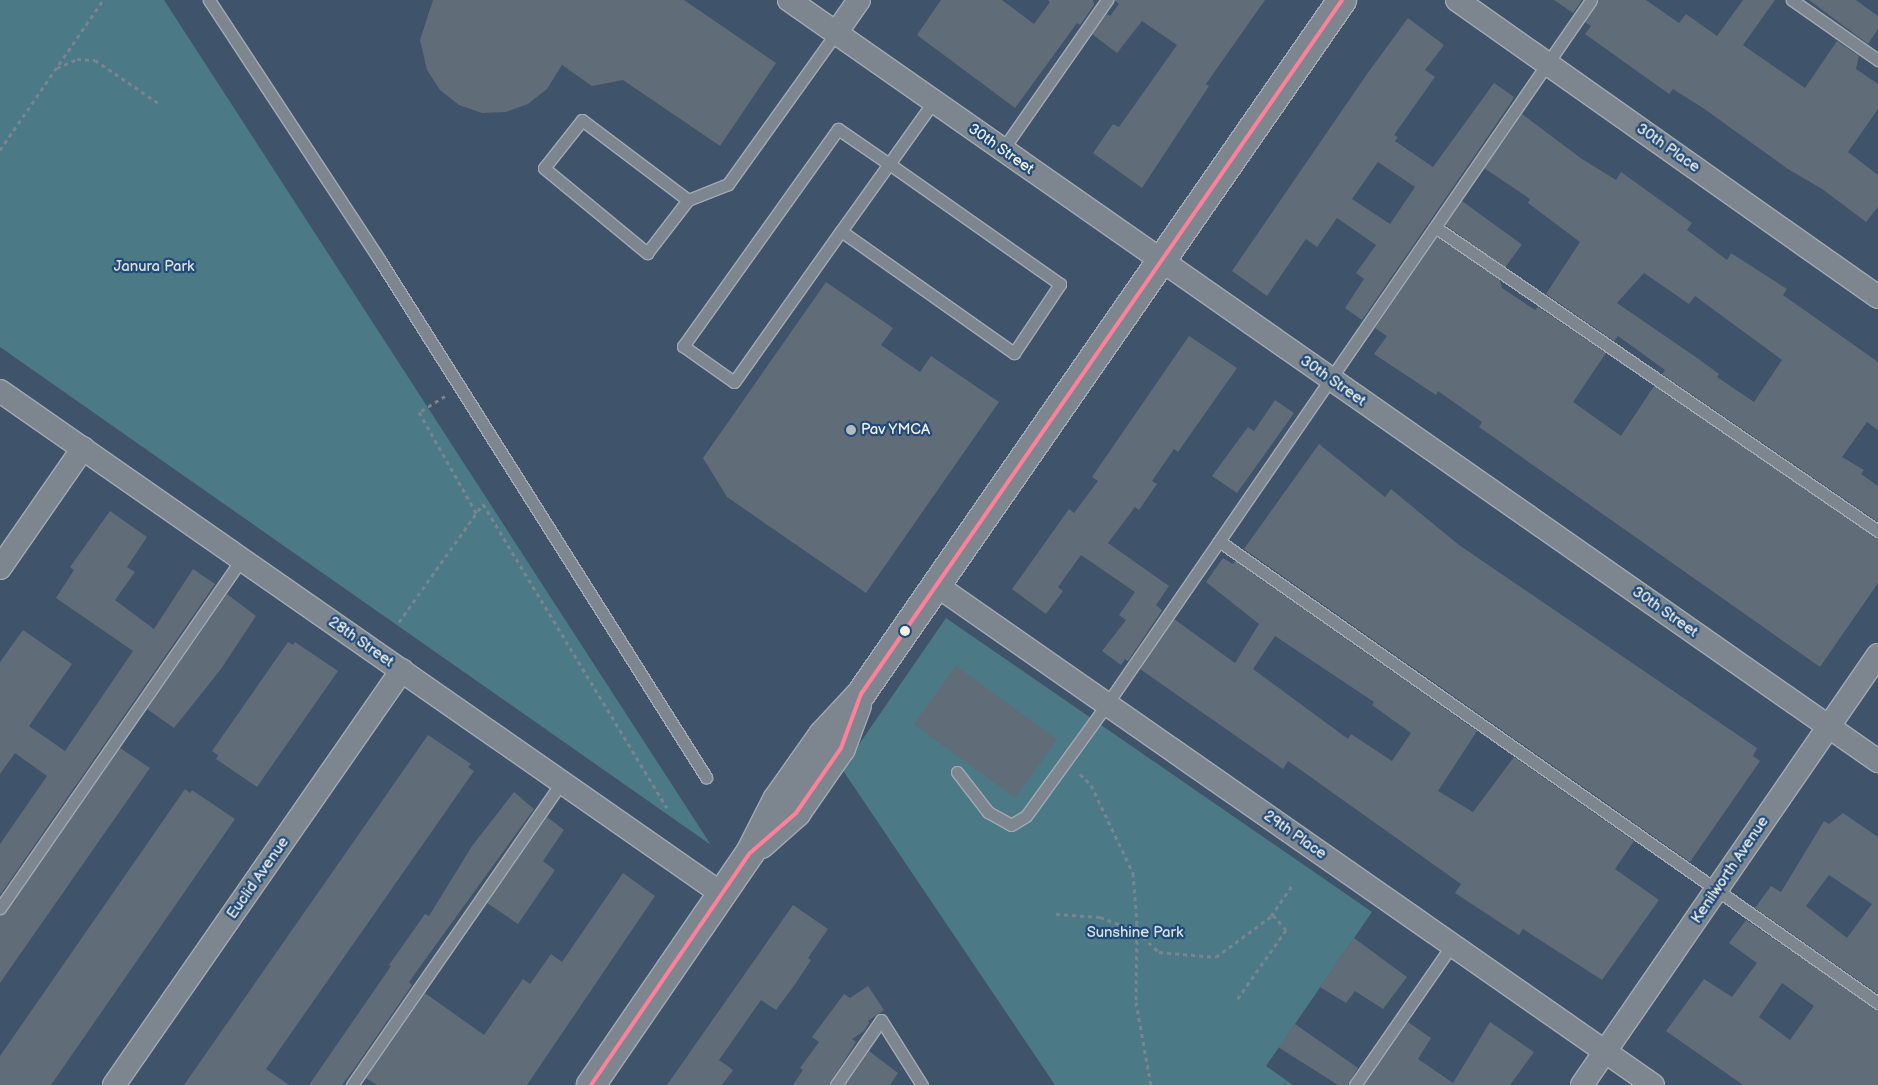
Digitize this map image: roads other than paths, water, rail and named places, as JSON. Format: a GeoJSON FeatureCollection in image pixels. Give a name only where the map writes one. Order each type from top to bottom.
{"type":"FeatureCollection","features":[{"type":"Feature","properties":{"kind":"street","name":"30th Street"},"geometry":{"type":"LineString","coordinates":[[789,0],[1878,761]]}},
{"type":"Feature","properties":{"kind":"street"},"geometry":{"type":"LineString","coordinates":[[836,33],[859,0]]}},
{"type":"Feature","properties":{"kind":"street"},"geometry":{"type":"LineString","coordinates":[[591,1085],[750,854],[796,814],[830,765],[841,748],[860,694],[1342,0]]}},
{"type":"Feature","properties":{"kind":"street","name":"30th Place"},"geometry":{"type":"LineString","coordinates":[[1457,0],[1878,297]]}},
{"type":"Feature","properties":{"kind":"street","name":"28th Street"},"geometry":{"type":"LineString","coordinates":[[0,390],[722,894]]}},
{"type":"Feature","properties":{"kind":"street"},"geometry":{"type":"LineString","coordinates":[[0,568],[83,448]]}},
{"type":"Feature","properties":{"kind":"street","name":"29th Place"},"geometry":{"type":"LineString","coordinates":[[936,585],[1653,1085]]}},
{"type":"Feature","properties":{"kind":"street","name":"Kenilworth Avenue"},"geometry":{"type":"LineString","coordinates":[[1582,1085],[1878,655]]}},
{"type":"Feature","properties":{"kind":"street","name":"Euclid Avenue"},"geometry":{"type":"LineString","coordinates":[[114,1085],[402,670]]}},
{"type":"Feature","properties":{"kind":"lane"},"geometry":{"type":"LineString","coordinates":[[209,0],[460,387],[706,777]]}},
{"type":"Feature","properties":{"kind":"lane"},"geometry":{"type":"LineString","coordinates":[[1003,150],[1107,0]]}},
{"type":"Feature","properties":{"kind":"lane"},"geometry":{"type":"LineString","coordinates":[[957,772],[988,812],[1011,825],[1026,816],[1064,760],[1107,704],[1591,0]]}},
{"type":"Feature","properties":{"kind":"lane"},"geometry":{"type":"LineString","coordinates":[[1792,0],[1878,60]]}},
{"type":"Feature","properties":{"kind":"lane"},"geometry":{"type":"LineString","coordinates":[[688,200],[582,120],[544,168],[647,253],[688,200],[728,184],[836,33]]}},
{"type":"Feature","properties":{"kind":"lane"},"geometry":{"type":"LineString","coordinates":[[841,231],[1014,353],[1060,284],[889,164],[838,129],[683,346],[734,382],[841,231],[889,164],[934,101]]}},
{"type":"Feature","properties":{"kind":"lane"},"geometry":{"type":"LineString","coordinates":[[1435,227],[1878,531]]}},
{"type":"Feature","properties":{"kind":"lane"},"geometry":{"type":"LineString","coordinates":[[1219,541],[1878,1003]]}},
{"type":"Feature","properties":{"kind":"lane"},"geometry":{"type":"LineString","coordinates":[[0,908],[242,559]]}},
{"type":"Feature","properties":{"kind":"lane"},"geometry":{"type":"LineString","coordinates":[[352,1085],[562,782]]}},
{"type":"Feature","properties":{"kind":"lane"},"geometry":{"type":"LineString","coordinates":[[1355,1085],[1452,945]]}},
{"type":"Feature","properties":{"kind":"lane"},"geometry":{"type":"LineString","coordinates":[[836,1085],[881,1020],[922,1085]]}},
{"type":"Feature","properties":{"kind":"place","name":"Pav YMCA"},"geometry":{"type":"Point","coordinates":[851,430]}},
{"type":"Feature","properties":{"kind":"park label","name":"Janura Park"},"geometry":{"type":"Point","coordinates":[154,267]}},
{"type":"Feature","properties":{"kind":"park label","name":"Sunshine Park"},"geometry":{"type":"Point","coordinates":[1135,933]}}]}
